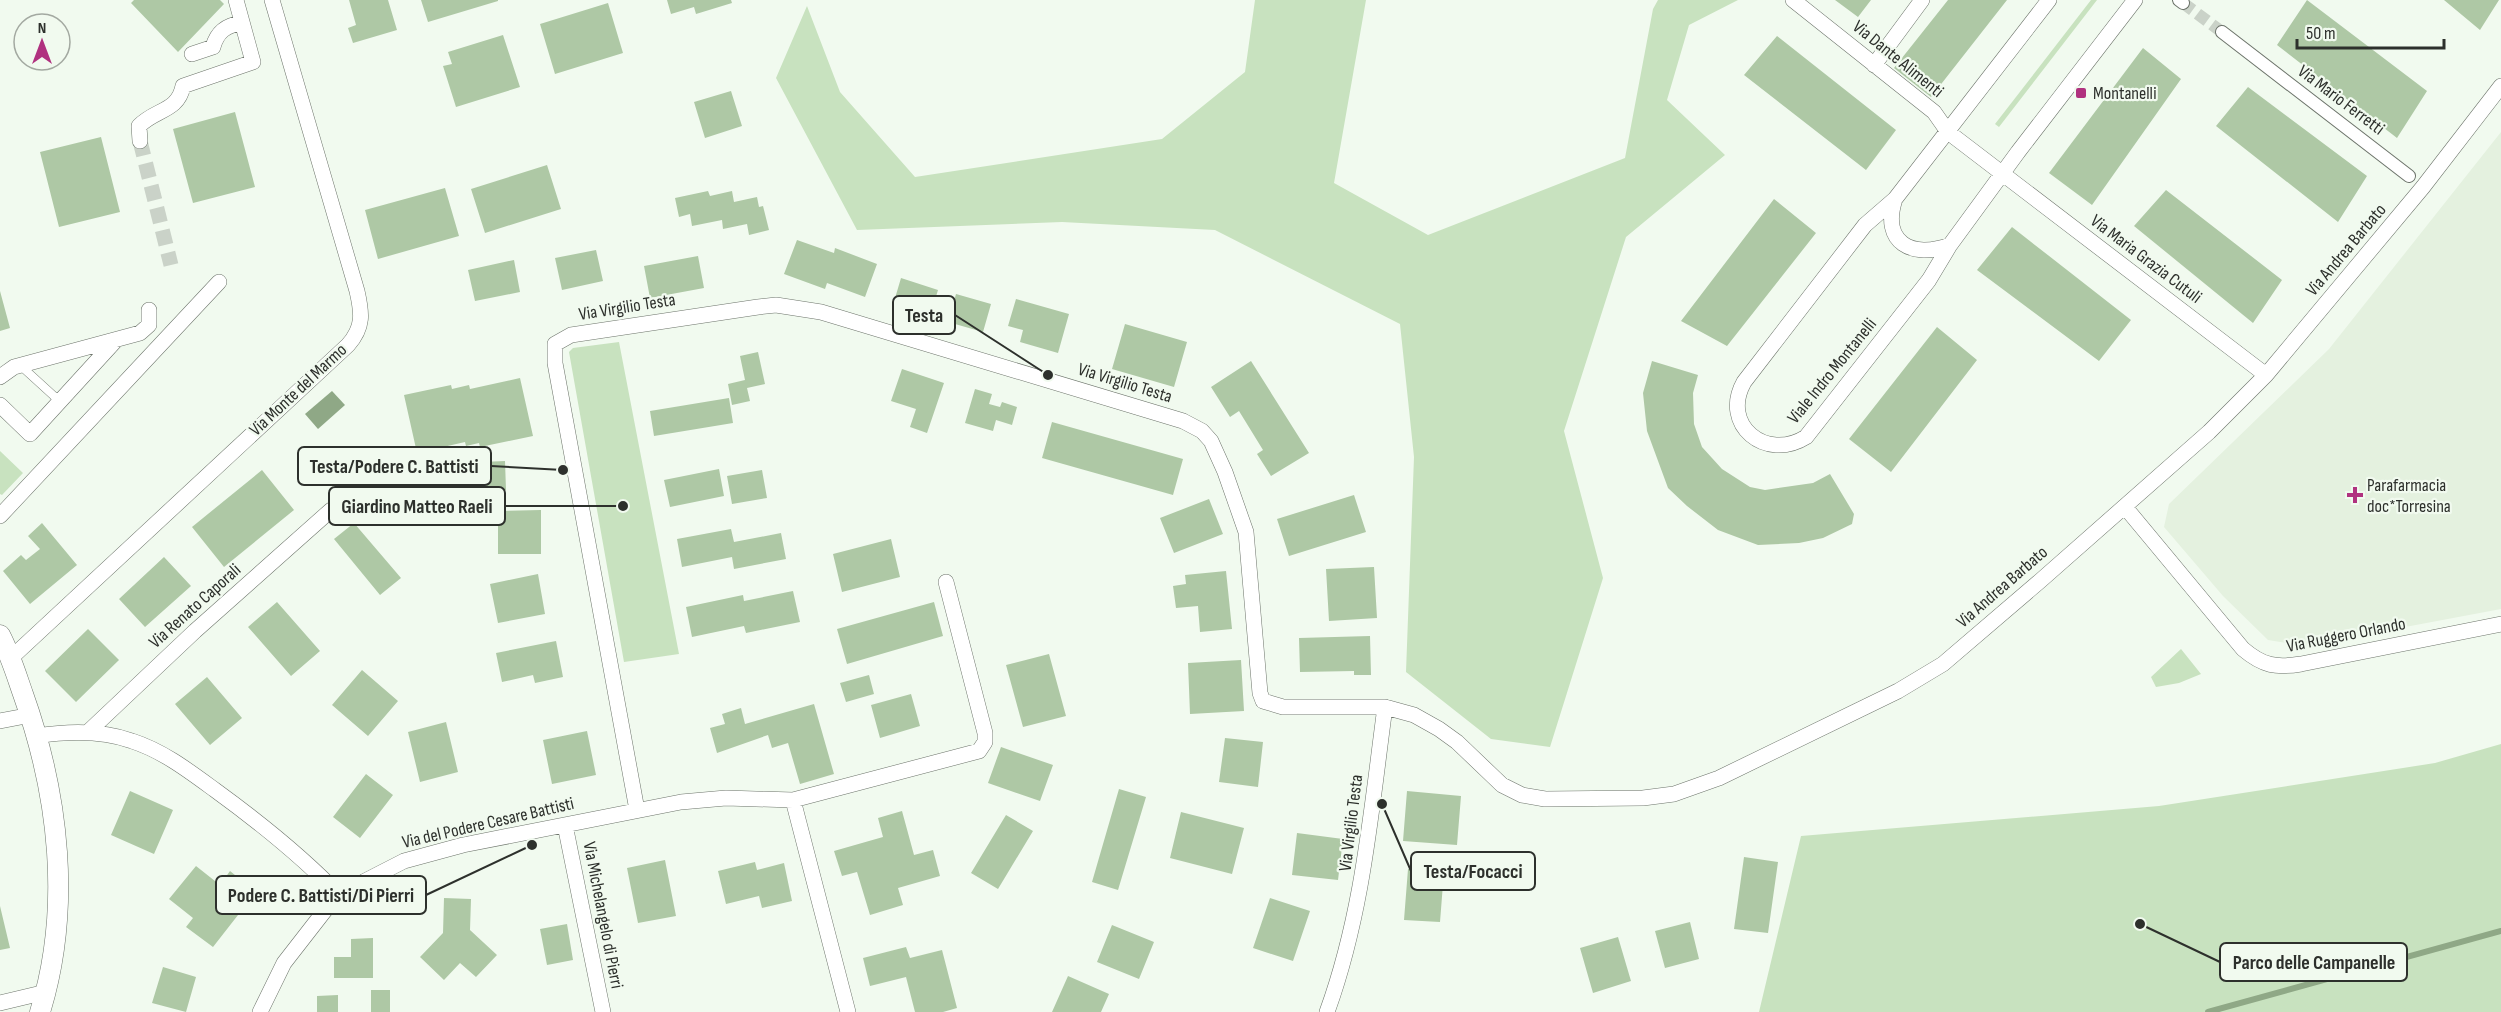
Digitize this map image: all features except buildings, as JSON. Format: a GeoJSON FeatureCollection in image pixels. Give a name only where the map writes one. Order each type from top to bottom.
{"type":"FeatureCollection","features":[{"type":"Feature","properties":{"kind":"street"},"geometry":{"type":"LineString","coordinates":[[140,141],[139,126],[145,119],[172,106],[181,98],[183,86],[253,62],[236,0]]}},
{"type":"Feature","properties":{"kind":"street","name":"Via Monte del Marmo"},"geometry":{"type":"LineString","coordinates":[[11,658],[348,345],[360,329],[361,308],[357,291],[272,0]]}},
{"type":"Feature","properties":{"kind":"street","name":"Via Dante Alimenti"},"geometry":{"type":"LineString","coordinates":[[1793,0],[1934,112],[1948,132],[2002,173]]}},
{"type":"Feature","properties":{"kind":"street"},"geometry":{"type":"LineString","coordinates":[[1874,65],[1922,0]]}},
{"type":"Feature","properties":{"kind":"street","name":"Viale Indro Montanelli"},"geometry":{"type":"LineString","coordinates":[[2049,0],[1895,199],[1865,225],[1744,382],[1738,401],[1739,417],[1753,438],[1778,446],[1795,443],[1806,437],[1929,280],[1950,245],[2002,173],[2135,0]]}},
{"type":"Feature","properties":{"kind":"street"},"geometry":{"type":"LineString","coordinates":[[192,54],[213,47],[216,35],[230,25],[242,22]]}},
{"type":"Feature","properties":{"kind":"street","name":"Via Mario Ferretti"},"geometry":{"type":"LineString","coordinates":[[2222,32],[2409,176]]}},
{"type":"Feature","properties":{"kind":"street","name":"Via Andrea Barbato"},"geometry":{"type":"LineString","coordinates":[[1385,707],[1414,715],[1439,729],[1457,742],[1502,785],[1522,795],[1545,799],[1643,798],[1674,794],[1719,778],[1923,677],[1943,664],[2125,507],[2209,432],[2266,375],[2423,187],[2501,86]]}},
{"type":"Feature","properties":{"kind":"street","name":"Via Maria Grazia Cutuli"},"geometry":{"type":"LineString","coordinates":[[2002,173],[2266,375]]}},
{"type":"Feature","properties":{"kind":"street"},"geometry":{"type":"LineString","coordinates":[[1895,199],[1892,224],[1896,236],[1903,244],[1924,252],[1950,245]]}},
{"type":"Feature","properties":{"kind":"street"},"geometry":{"type":"LineString","coordinates":[[0,516],[219,282]]}},
{"type":"Feature","properties":{"kind":"street","name":"Via Virgilio Testa"},"geometry":{"type":"LineString","coordinates":[[637,810],[555,363],[555,344],[572,335],[719,311],[784,306],[832,316],[1188,423],[1206,435],[1216,450],[1246,532],[1260,693],[1263,701],[1283,707],[1385,707],[1362,884],[1346,956],[1326,1012]]}},
{"type":"Feature","properties":{"kind":"street"},"geometry":{"type":"LineString","coordinates":[[0,377],[8,369],[145,330],[150,322],[149,310]]}},
{"type":"Feature","properties":{"kind":"street"},"geometry":{"type":"LineString","coordinates":[[0,405],[30,434],[116,340]]}},
{"type":"Feature","properties":{"kind":"street","name":"Via Ruggero Orlando"},"geometry":{"type":"LineString","coordinates":[[2125,507],[2243,649],[2254,659],[2271,667],[2301,664],[2501,624]]}},
{"type":"Feature","properties":{"kind":"street","name":"Via Renato Caporali"},"geometry":{"type":"LineString","coordinates":[[88,732],[195,631],[331,510]]}},
{"type":"Feature","properties":{"kind":"street","name":"Via del Podere Cesare Battisti"},"geometry":{"type":"LineString","coordinates":[[260,1012],[291,952],[312,924],[341,897],[375,874],[404,861],[463,845],[637,810],[707,799],[793,800],[977,751],[984,746],[985,735],[945,582]]}},
{"type":"Feature","properties":{"kind":"street"},"geometry":{"type":"LineString","coordinates":[[0,635],[11,658],[37,736],[53,811],[58,857],[57,929],[46,992],[40,1012]]}},
{"type":"Feature","properties":{"kind":"street"},"geometry":{"type":"LineString","coordinates":[[0,722],[31,715]]}},
{"type":"Feature","properties":{"kind":"street"},"geometry":{"type":"LineString","coordinates":[[37,736],[88,732],[132,740],[175,761],[251,816],[341,897]]}},
{"type":"Feature","properties":{"kind":"street"},"geometry":{"type":"LineString","coordinates":[[793,800],[848,1012]]}},
{"type":"Feature","properties":{"kind":"street","name":"Via Michelangelo di Pierri"},"geometry":{"type":"LineString","coordinates":[[565,825],[603,1012]]}},
{"type":"Feature","properties":{"kind":"street"},"geometry":{"type":"LineString","coordinates":[[0,1003],[46,992]]}},
{"type":"Feature","properties":{"kind":"lane"},"geometry":{"type":"LineString","coordinates":[[21,366],[55,397],[64,397]]}},
{"type":"Feature","properties":{"kind":"shaded area"},"geometry":{"type":"Polygon","coordinates":[[[1255,0],[1366,0],[1334,183],[1428,235],[1625,158],[1653,9],[1658,0],[1738,0],[1689,25],[1667,100],[1725,155],[1626,237],[1564,431],[1603,578],[1550,747],[1491,739],[1406,672],[1414,457],[1400,324],[1215,230],[1062,222],[857,230],[776,78],[807,6],[840,92],[915,177],[1162,139],[1245,72],[1255,0]]]}},
{"type":"Feature","properties":{"kind":"shaded area"},"geometry":{"type":"Polygon","coordinates":[[[2091,0],[2097,0],[1999,127],[1995,124],[2091,0]]]}},
{"type":"Feature","properties":{"kind":"shaded area"},"geometry":{"type":"Polygon","coordinates":[[[2501,132],[2501,609],[2304,646],[2268,640],[2223,596],[2164,527],[2169,504],[2329,349],[2501,132]]]}},
{"type":"Feature","properties":{"kind":"shaded area"},"geometry":{"type":"Polygon","coordinates":[[[619,342],[679,654],[624,662],[569,352],[573,348],[619,342]]]}},
{"type":"Feature","properties":{"kind":"shaded area"},"geometry":{"type":"Polygon","coordinates":[[[332,391],[345,405],[318,429],[305,414],[332,391]]]}},
{"type":"Feature","properties":{"kind":"shaded area"},"geometry":{"type":"Polygon","coordinates":[[[0,451],[23,473],[2,495],[0,494],[0,451]]]}},
{"type":"Feature","properties":{"kind":"shaded area"},"geometry":{"type":"Polygon","coordinates":[[[2181,649],[2201,674],[2179,683],[2156,687],[2151,677],[2181,649]]]}},
{"type":"Feature","properties":{"kind":"shaded area"},"geometry":{"type":"Polygon","coordinates":[[[2501,744],[2501,1012],[1759,1012],[1801,836],[2159,806],[2435,763],[2501,744]]]}},
{"type":"Feature","properties":{"kind":"waterway"},"geometry":{"type":"LineString","coordinates":[[2208,1012],[2501,931]]}},
{"type":"Feature","properties":{"kind":"tunnel"},"geometry":{"type":"LineString","coordinates":[[2183,3],[2222,32]]}},
{"type":"Feature","properties":{"kind":"tunnel"},"geometry":{"type":"LineString","coordinates":[[140,141],[171,265]]}},
{"type":"Feature","properties":{"kind":"place","name":"Montanelli"},"geometry":{"type":"Point","coordinates":[2081,93]}},
{"type":"Feature","properties":{"kind":"place","name":"Testa"},"geometry":{"type":"Point","coordinates":[1048,375]}},
{"type":"Feature","properties":{"kind":"place","name":"Testa/Podere C. Battisti"},"geometry":{"type":"Point","coordinates":[563,470]}},
{"type":"Feature","properties":{"kind":"place","name":"Parafarmacia doc*Torresina"},"geometry":{"type":"Point","coordinates":[2355,495]}},
{"type":"Feature","properties":{"kind":"place","name":"Giardino Matteo Raeli"},"geometry":{"type":"Point","coordinates":[623,506]}},
{"type":"Feature","properties":{"kind":"place","name":"Testa/Focacci"},"geometry":{"type":"Point","coordinates":[1382,804]}},
{"type":"Feature","properties":{"kind":"place","name":"Podere C. Battisti/Di Pierri"},"geometry":{"type":"Point","coordinates":[532,845]}},
{"type":"Feature","properties":{"kind":"place","name":"Parco delle Campanelle"},"geometry":{"type":"Point","coordinates":[2140,924]}}]}
